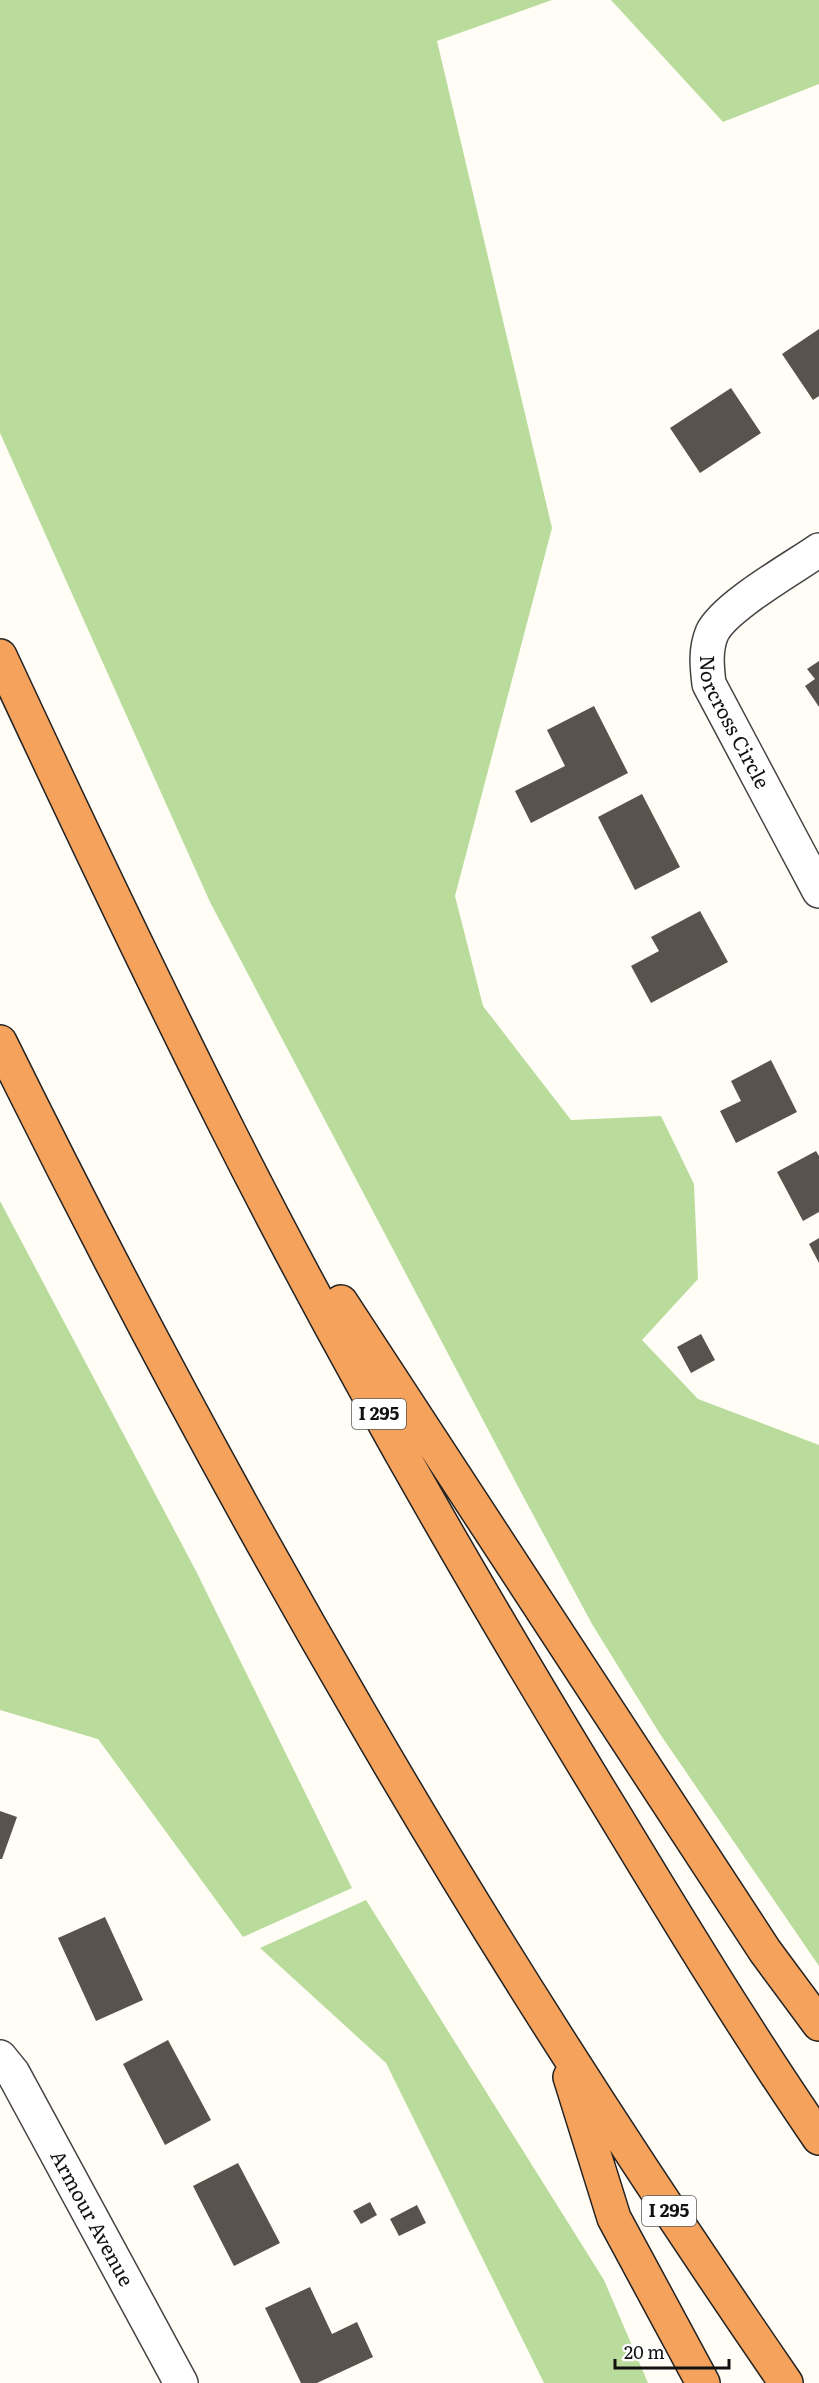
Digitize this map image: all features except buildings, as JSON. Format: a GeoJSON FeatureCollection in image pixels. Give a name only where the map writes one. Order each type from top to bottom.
{"type":"FeatureCollection","features":[{"type":"Feature","properties":{"kind":"highway","name":"I 295"},"geometry":{"type":"LineString","coordinates":[[0,656],[87,844],[227,1127],[382,1420],[522,1665],[663,1895],[819,2138]]}},
{"type":"Feature","properties":{"kind":"highway","name":"I 295"},"geometry":{"type":"LineString","coordinates":[[0,1042],[144,1326],[247,1515],[363,1719],[556,2035],[682,2231],[786,2383]]}},
{"type":"Feature","properties":{"kind":"highway"},"geometry":{"type":"LineString","coordinates":[[227,1127],[765,1951],[819,2024]]}},
{"type":"Feature","properties":{"kind":"highway"},"geometry":{"type":"LineString","coordinates":[[556,2035],[614,2218],[703,2383]]}},
{"type":"Feature","properties":{"kind":"street","name":"Norcross Circle"},"geometry":{"type":"LineString","coordinates":[[819,550],[728,612],[712,633],[706,660],[709,684],[819,891]]}},
{"type":"Feature","properties":{"kind":"street","name":"Armour Avenue"},"geometry":{"type":"LineString","coordinates":[[0,2057],[13,2073],[181,2383]]}},
{"type":"Feature","properties":{"kind":"green space"},"geometry":{"type":"Polygon","coordinates":[[[0,0],[552,0],[437,41],[552,528],[455,896],[483,1006],[571,1120],[661,1116],[694,1184],[698,1279],[642,1340],[698,1399],[819,1445],[819,1966],[660,1734],[592,1624],[523,1496],[210,902],[0,433],[0,0]]]}},
{"type":"Feature","properties":{"kind":"green space"},"geometry":{"type":"Polygon","coordinates":[[[611,0],[819,0],[819,84],[723,122],[611,0]]]}},
{"type":"Feature","properties":{"kind":"green space"},"geometry":{"type":"Polygon","coordinates":[[[0,1201],[196,1571],[352,1888],[243,1937],[98,1739],[0,1710],[0,1201]]]}},
{"type":"Feature","properties":{"kind":"green space"},"geometry":{"type":"Polygon","coordinates":[[[366,1900],[604,2280],[648,2383],[544,2383],[386,2063],[260,1948],[366,1900]]]}}]}
